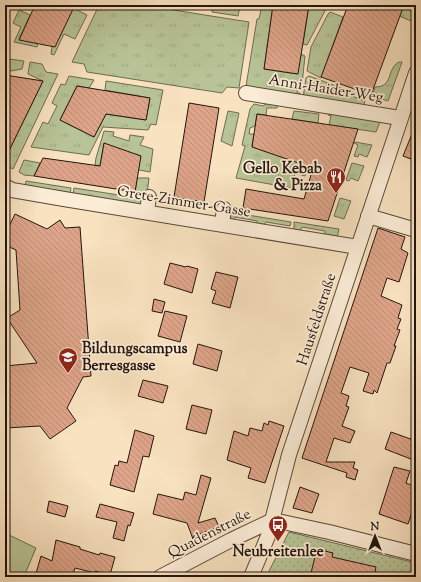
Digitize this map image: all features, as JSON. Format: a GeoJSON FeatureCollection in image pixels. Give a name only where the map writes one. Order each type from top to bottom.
{"type":"FeatureCollection","features":[{"type":"Feature","properties":{"kind":"street","name":"Hausfeldstraße"},"geometry":{"type":"LineString","coordinates":[[251,577],[273,520],[289,455],[416,73]]}},
{"type":"Feature","properties":{"kind":"street","name":"Anni-Haider-Weg"},"geometry":{"type":"LineString","coordinates":[[246,93],[400,118]]}},
{"type":"Feature","properties":{"kind":"street","name":"Grete-Zimmer-Gasse"},"geometry":{"type":"LineString","coordinates":[[5,186],[12,190],[64,199],[358,246]]}},
{"type":"Feature","properties":{"kind":"street"},"geometry":{"type":"LineString","coordinates":[[147,212],[149,197]]}},
{"type":"Feature","properties":{"kind":"street"},"geometry":{"type":"LineString","coordinates":[[222,224],[224,209]]}},
{"type":"Feature","properties":{"kind":"street"},"geometry":{"type":"LineString","coordinates":[[368,216],[416,230]]}},
{"type":"Feature","properties":{"kind":"street"},"geometry":{"type":"LineString","coordinates":[[273,520],[340,534],[416,554]]}},
{"type":"Feature","properties":{"kind":"street","name":"Quadenstraße"},"geometry":{"type":"LineString","coordinates":[[160,577],[273,520]]}},
{"type":"Feature","properties":{"kind":"green space"},"geometry":{"type":"Polygon","coordinates":[[[99,5],[142,5],[249,22],[239,88],[227,87],[222,93],[87,72],[84,64],[72,62],[99,5]]]}},
{"type":"Feature","properties":{"kind":"green space"},"geometry":{"type":"Polygon","coordinates":[[[237,5],[252,5],[251,8],[240,6],[238,16],[212,12],[213,7],[236,10],[237,5]]]}},
{"type":"Feature","properties":{"kind":"green space"},"geometry":{"type":"Polygon","coordinates":[[[259,5],[273,5],[264,69],[297,74],[301,54],[305,56],[302,84],[298,83],[297,93],[300,93],[300,98],[246,86],[257,19],[259,19],[261,10],[259,9],[259,5]]]}},
{"type":"Feature","properties":{"kind":"green space"},"geometry":{"type":"Polygon","coordinates":[[[309,5],[326,5],[327,7],[307,45],[303,44],[309,5]]]}},
{"type":"Feature","properties":{"kind":"green space"},"geometry":{"type":"Polygon","coordinates":[[[404,5],[412,5],[410,11],[416,12],[414,22],[399,16],[404,5]]]}},
{"type":"Feature","properties":{"kind":"green space"},"geometry":{"type":"Polygon","coordinates":[[[73,8],[87,15],[75,39],[64,34],[54,55],[51,54],[52,46],[73,8]]]}},
{"type":"Feature","properties":{"kind":"green space"},"geometry":{"type":"Polygon","coordinates":[[[19,10],[30,15],[19,39],[38,43],[37,47],[14,42],[21,27],[13,23],[19,10]]]}},
{"type":"Feature","properties":{"kind":"green space"},"geometry":{"type":"Polygon","coordinates":[[[330,12],[343,17],[321,78],[307,71],[311,47],[330,12]]]}},
{"type":"Feature","properties":{"kind":"green space"},"geometry":{"type":"Polygon","coordinates":[[[9,59],[24,61],[22,69],[5,72],[5,63],[9,59]]]}},
{"type":"Feature","properties":{"kind":"green space"},"geometry":{"type":"Polygon","coordinates":[[[30,62],[42,64],[46,72],[58,74],[13,169],[5,165],[5,159],[43,81],[28,74],[30,62]]]}},
{"type":"Feature","properties":{"kind":"green space"},"geometry":{"type":"Polygon","coordinates":[[[399,62],[402,62],[388,101],[372,96],[375,87],[381,86],[388,81],[392,69],[399,62]]]}},
{"type":"Feature","properties":{"kind":"green space"},"geometry":{"type":"Polygon","coordinates":[[[69,76],[94,80],[89,88],[77,86],[60,120],[94,137],[106,114],[146,120],[150,98],[105,90],[106,81],[163,90],[156,125],[151,124],[148,130],[103,127],[89,155],[31,147],[43,122],[48,124],[57,106],[52,103],[61,84],[65,85],[69,76]]]}},
{"type":"Feature","properties":{"kind":"green space"},"geometry":{"type":"Polygon","coordinates":[[[309,76],[355,93],[354,97],[365,101],[363,107],[303,98],[306,78],[309,76]]]}},
{"type":"Feature","properties":{"kind":"green space"},"geometry":{"type":"Polygon","coordinates":[[[272,100],[278,101],[277,108],[267,108],[266,115],[257,114],[255,126],[250,128],[249,134],[254,134],[252,146],[309,166],[305,176],[295,173],[292,188],[236,178],[245,146],[242,145],[250,109],[254,104],[263,106],[272,100]]]}},
{"type":"Feature","properties":{"kind":"green space"},"geometry":{"type":"Polygon","coordinates":[[[329,109],[382,117],[376,132],[329,125],[331,116],[328,115],[329,109]]]}},
{"type":"Feature","properties":{"kind":"green space"},"geometry":{"type":"Polygon","coordinates":[[[228,111],[239,113],[232,146],[221,141],[228,111]]]}},
{"type":"Feature","properties":{"kind":"green space"},"geometry":{"type":"Polygon","coordinates":[[[294,111],[319,114],[318,123],[292,119],[294,111]]]}},
{"type":"Feature","properties":{"kind":"green space"},"geometry":{"type":"Polygon","coordinates":[[[104,131],[114,132],[113,136],[129,141],[130,135],[144,137],[140,145],[153,149],[150,172],[139,170],[104,143],[100,166],[95,165],[104,131]]]}},
{"type":"Feature","properties":{"kind":"green space"},"geometry":{"type":"Polygon","coordinates":[[[354,143],[372,145],[367,157],[359,154],[358,157],[354,156],[358,145],[354,143]]]}},
{"type":"Feature","properties":{"kind":"green space"},"geometry":{"type":"Polygon","coordinates":[[[24,160],[40,163],[34,176],[24,175],[19,172],[24,160]]]}},
{"type":"Feature","properties":{"kind":"green space"},"geometry":{"type":"Polygon","coordinates":[[[352,163],[364,166],[358,181],[351,178],[349,181],[346,180],[352,163]]]}},
{"type":"Feature","properties":{"kind":"green space"},"geometry":{"type":"Polygon","coordinates":[[[137,178],[149,178],[147,194],[135,192],[137,178]]]}},
{"type":"Feature","properties":{"kind":"green space"},"geometry":{"type":"Polygon","coordinates":[[[26,181],[71,188],[70,195],[25,187],[26,181]]]}},
{"type":"Feature","properties":{"kind":"green space"},"geometry":{"type":"Polygon","coordinates":[[[74,188],[145,199],[144,206],[73,195],[74,188]]]}},
{"type":"Feature","properties":{"kind":"green space"},"geometry":{"type":"Polygon","coordinates":[[[340,198],[351,201],[344,219],[334,216],[340,198]]]}},
{"type":"Feature","properties":{"kind":"green space"},"geometry":{"type":"Polygon","coordinates":[[[229,212],[291,222],[290,226],[266,222],[264,225],[257,223],[257,221],[235,217],[234,220],[232,220],[229,212]]]}},
{"type":"Feature","properties":{"kind":"green space"},"geometry":{"type":"Polygon","coordinates":[[[294,222],[339,229],[337,238],[325,235],[325,231],[302,227],[300,231],[294,230],[294,222]]]}},
{"type":"Feature","properties":{"kind":"green space"},"geometry":{"type":"Polygon","coordinates":[[[289,532],[416,563],[416,577],[266,577],[289,532]]]}},
{"type":"Feature","properties":{"kind":"green space"},"geometry":{"type":"Polygon","coordinates":[[[5,533],[36,548],[25,574],[27,577],[5,577],[5,533]]]}},
{"type":"Feature","properties":{"kind":"building"},"geometry":{"type":"Polygon","coordinates":[[[35,5],[75,5],[55,47],[19,40],[35,5]]]}},
{"type":"Feature","properties":{"kind":"building"},"geometry":{"type":"Polygon","coordinates":[[[273,5],[309,5],[298,74],[264,69],[273,5]]]}},
{"type":"Feature","properties":{"kind":"building"},"geometry":{"type":"Polygon","coordinates":[[[348,5],[404,5],[371,95],[321,77],[348,5]]]}},
{"type":"Feature","properties":{"kind":"building"},"geometry":{"type":"Polygon","coordinates":[[[5,75],[43,81],[5,159],[5,75]]]}},
{"type":"Feature","properties":{"kind":"building"},"geometry":{"type":"Polygon","coordinates":[[[77,86],[150,98],[146,120],[106,114],[94,137],[60,120],[77,86]]]}},
{"type":"Feature","properties":{"kind":"building"},"geometry":{"type":"Polygon","coordinates":[[[189,103],[219,108],[204,202],[174,197],[189,103]]]}},
{"type":"Feature","properties":{"kind":"building"},"geometry":{"type":"Polygon","coordinates":[[[257,114],[358,129],[328,221],[243,208],[246,189],[304,199],[313,168],[252,147],[257,114]]]}},
{"type":"Feature","properties":{"kind":"building"},"geometry":{"type":"Polygon","coordinates":[[[416,124],[416,161],[403,156],[416,124]]]}},
{"type":"Feature","properties":{"kind":"building"},"geometry":{"type":"Polygon","coordinates":[[[104,143],[141,156],[135,192],[34,176],[43,158],[100,166],[104,143]]]}},
{"type":"Feature","properties":{"kind":"building"},"geometry":{"type":"Polygon","coordinates":[[[15,214],[47,229],[60,220],[65,228],[80,227],[91,376],[83,377],[67,408],[76,421],[50,439],[40,426],[5,428],[5,366],[37,363],[7,318],[20,310],[16,250],[5,245],[5,235],[15,214]]]}},
{"type":"Feature","properties":{"kind":"building"},"geometry":{"type":"Polygon","coordinates":[[[378,228],[405,237],[401,249],[408,253],[399,282],[387,278],[381,296],[402,305],[398,318],[401,319],[397,329],[400,330],[394,346],[396,346],[390,363],[387,363],[377,393],[374,390],[373,394],[363,391],[369,373],[350,367],[341,393],[349,396],[346,406],[349,407],[342,426],[355,431],[350,443],[334,438],[326,462],[355,462],[353,468],[358,470],[355,480],[346,477],[347,473],[302,458],[378,228]]]}},
{"type":"Feature","properties":{"kind":"building"},"geometry":{"type":"Polygon","coordinates":[[[170,263],[198,269],[192,293],[164,284],[170,263]]]}},
{"type":"Feature","properties":{"kind":"building"},"geometry":{"type":"Polygon","coordinates":[[[216,272],[238,277],[230,308],[212,303],[216,291],[211,289],[216,272]]]}},
{"type":"Feature","properties":{"kind":"building"},"geometry":{"type":"Polygon","coordinates":[[[154,299],[165,302],[162,313],[152,311],[154,299]]]}},
{"type":"Feature","properties":{"kind":"building"},"geometry":{"type":"Polygon","coordinates":[[[165,311],[187,316],[180,342],[158,336],[165,311]]]}},
{"type":"Feature","properties":{"kind":"building"},"geometry":{"type":"Polygon","coordinates":[[[198,344],[222,351],[217,371],[193,364],[198,344]]]}},
{"type":"Feature","properties":{"kind":"building"},"geometry":{"type":"Polygon","coordinates":[[[143,380],[168,386],[163,403],[138,396],[143,380]]]}},
{"type":"Feature","properties":{"kind":"building"},"geometry":{"type":"Polygon","coordinates":[[[192,405],[212,410],[206,434],[186,429],[192,405]]]}},
{"type":"Feature","properties":{"kind":"building"},"geometry":{"type":"Polygon","coordinates":[[[269,421],[284,426],[265,483],[248,478],[251,468],[227,460],[234,431],[248,436],[250,428],[262,431],[264,423],[268,425],[269,421]]]}},
{"type":"Feature","properties":{"kind":"building"},"geometry":{"type":"Polygon","coordinates":[[[135,430],[154,436],[149,457],[143,456],[134,492],[110,485],[115,465],[118,466],[119,461],[127,463],[135,430]]]}},
{"type":"Feature","properties":{"kind":"building"},"geometry":{"type":"Polygon","coordinates":[[[391,432],[416,441],[416,461],[385,449],[391,432]]]}},
{"type":"Feature","properties":{"kind":"building"},"geometry":{"type":"Polygon","coordinates":[[[394,467],[410,471],[406,483],[416,487],[416,501],[408,524],[379,514],[394,467]]]}},
{"type":"Feature","properties":{"kind":"building"},"geometry":{"type":"Polygon","coordinates":[[[201,475],[211,478],[198,523],[215,518],[219,527],[194,536],[193,539],[187,523],[153,514],[158,494],[183,500],[185,492],[196,495],[201,475]]]}},
{"type":"Feature","properties":{"kind":"building"},"geometry":{"type":"Polygon","coordinates":[[[300,487],[319,494],[312,513],[293,508],[300,487]]]}},
{"type":"Feature","properties":{"kind":"building"},"geometry":{"type":"Polygon","coordinates":[[[49,501],[68,506],[65,517],[47,512],[49,501]]]}},
{"type":"Feature","properties":{"kind":"building"},"geometry":{"type":"Polygon","coordinates":[[[100,504],[134,513],[130,526],[128,525],[124,541],[113,538],[117,522],[96,517],[100,504]]]}},
{"type":"Feature","properties":{"kind":"building"},"geometry":{"type":"Polygon","coordinates":[[[56,540],[80,547],[80,549],[99,555],[100,553],[115,557],[110,575],[75,568],[72,577],[35,577],[41,556],[52,561],[56,540]]]}},
{"type":"Feature","properties":{"kind":"building"},"geometry":{"type":"Polygon","coordinates":[[[317,549],[333,553],[332,557],[376,567],[374,577],[310,577],[317,549]]]}},
{"type":"Feature","properties":{"kind":"place","name":"Gello Kebab & Pizza"},"geometry":{"type":"Point","coordinates":[336,194]}},
{"type":"Feature","properties":{"kind":"place","name":"Bildungscampus Berresgasse"},"geometry":{"type":"Point","coordinates":[68,374]}},
{"type":"Feature","properties":{"kind":"place","name":"Neubreitenlee"},"geometry":{"type":"Point","coordinates":[278,542]}}]}
